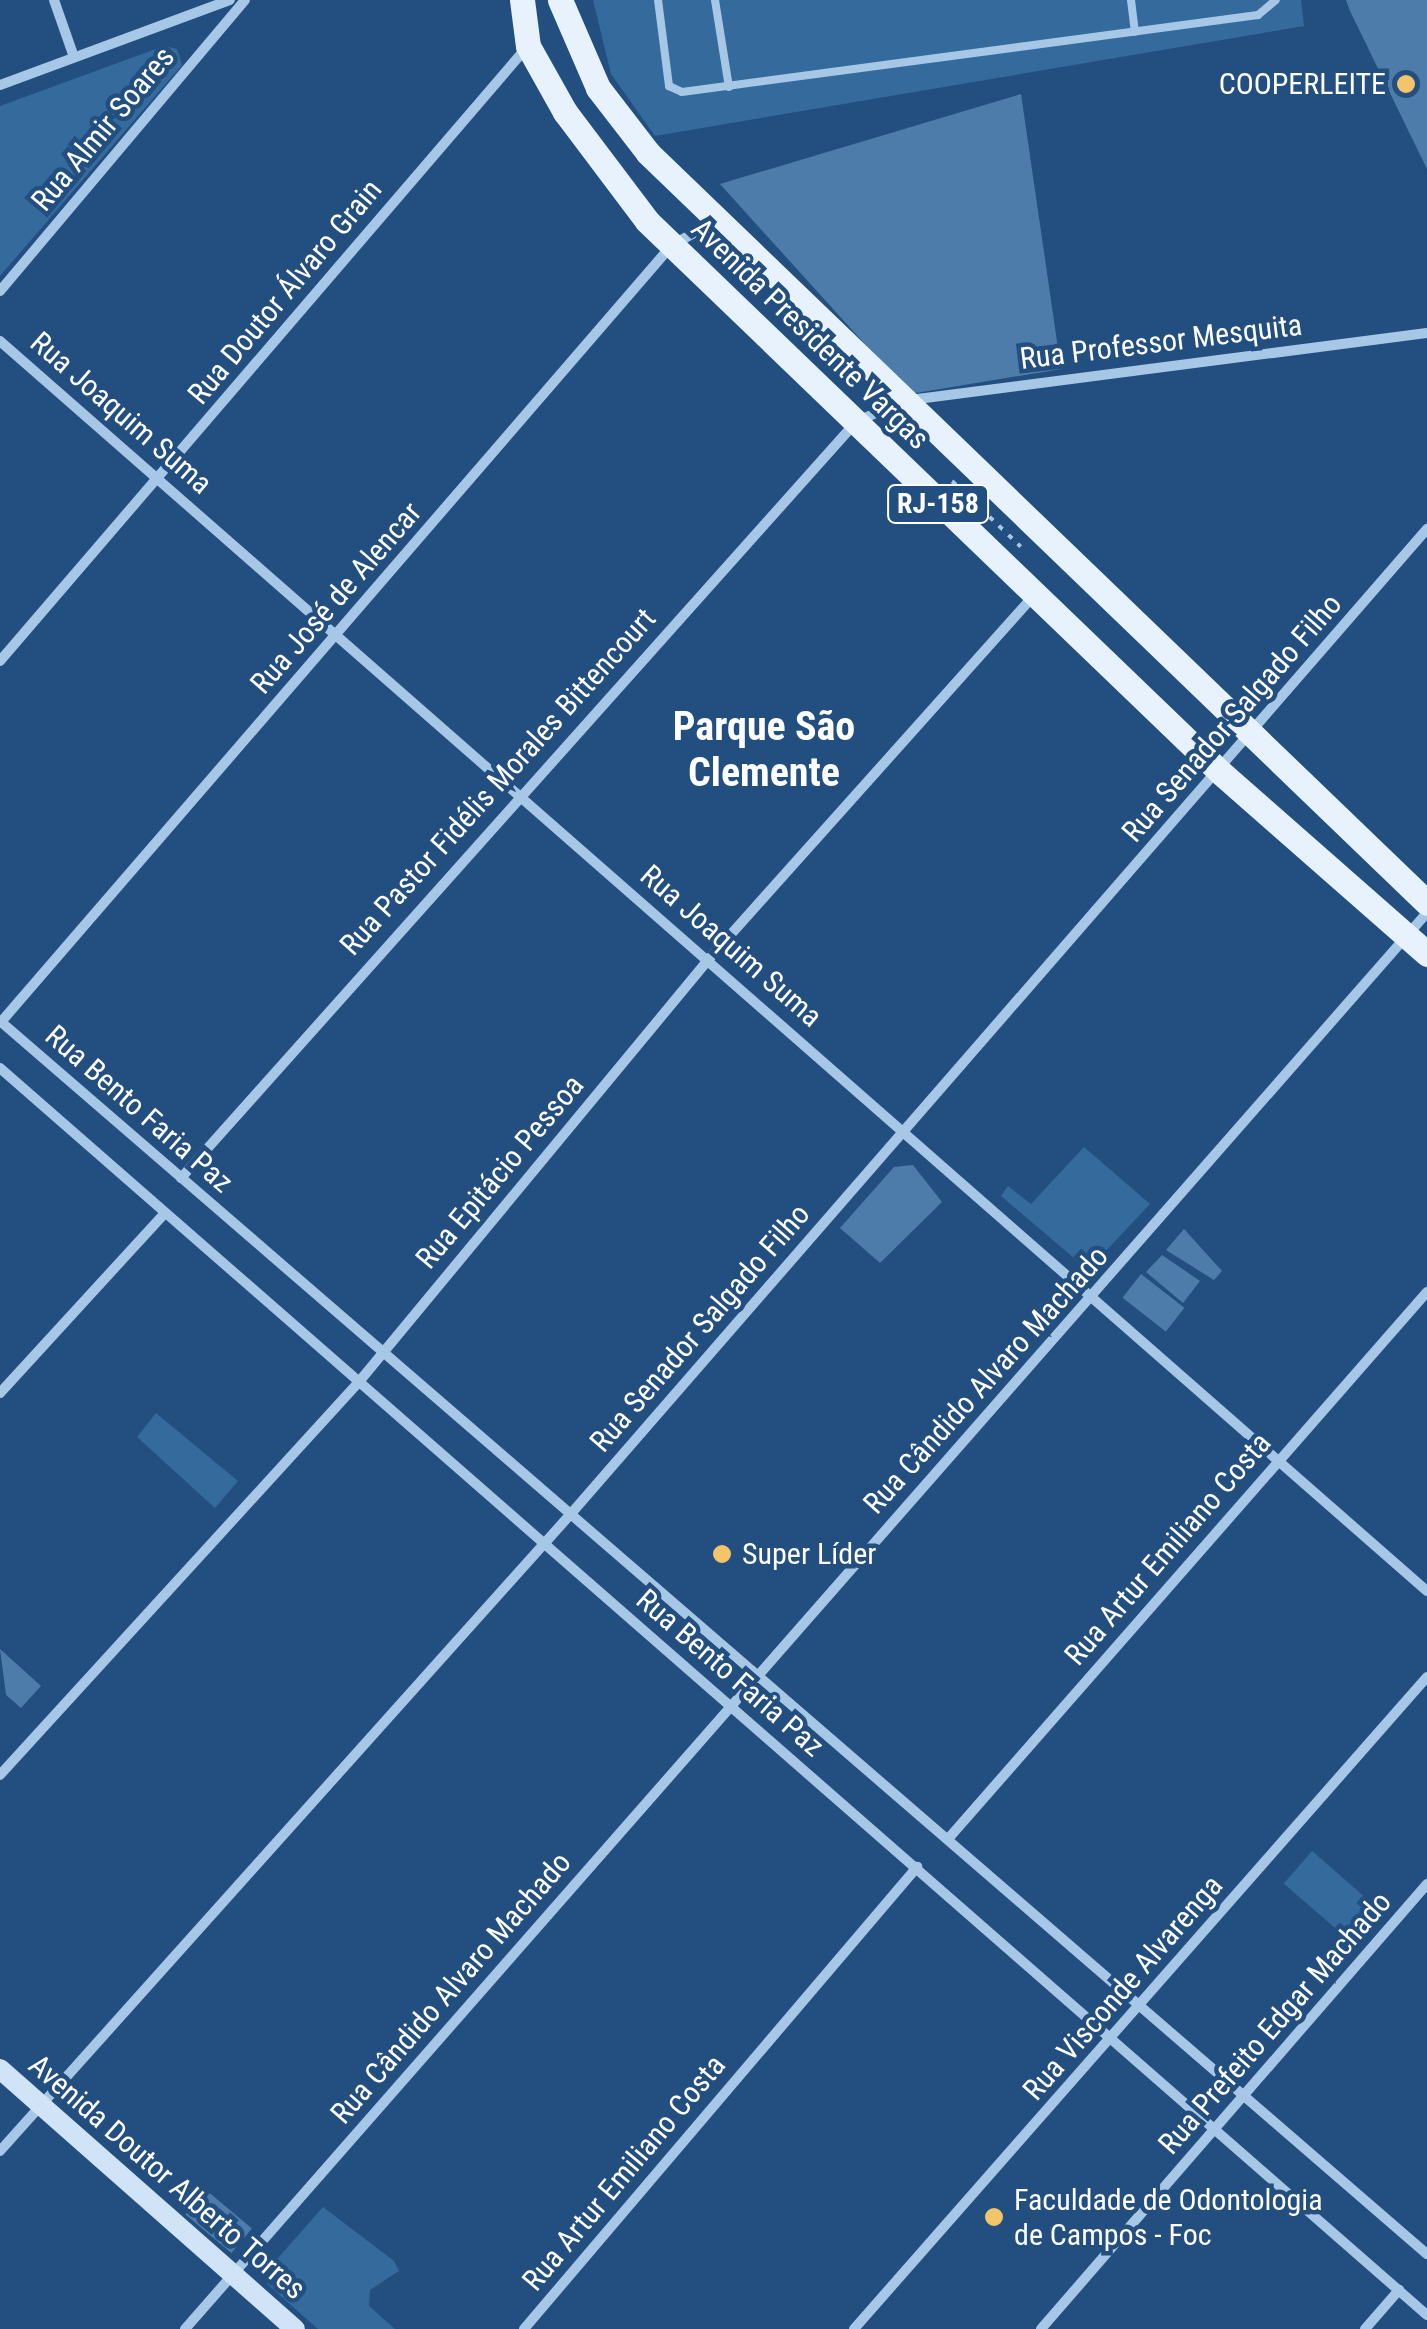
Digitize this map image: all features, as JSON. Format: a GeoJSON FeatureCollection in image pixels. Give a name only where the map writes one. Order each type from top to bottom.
{"type":"FeatureCollection","features":[{"type":"Feature","properties":{"kind":"main road","name":"Avenida Presidente Vargas"},"geometry":{"type":"LineString","coordinates":[[522,0],[528,46],[601,166],[672,245],[1220,772],[1427,954]]}},
{"type":"Feature","properties":{"kind":"main road","name":"Avenida Presidente Vargas"},"geometry":{"type":"LineString","coordinates":[[560,0],[598,88],[648,153],[1249,740],[1427,903]]}},
{"type":"Feature","properties":{"kind":"main road","name":"Avenida Doutor Alberto Torres"},"geometry":{"type":"LineString","coordinates":[[0,2070],[295,2329]]}},
{"type":"Feature","properties":{"kind":"street"},"geometry":{"type":"LineString","coordinates":[[54,0],[74,58]]}},
{"type":"Feature","properties":{"kind":"street"},"geometry":{"type":"LineString","coordinates":[[0,85],[230,0]]}},
{"type":"Feature","properties":{"kind":"street","name":"Rua Almir Soares"},"geometry":{"type":"LineString","coordinates":[[0,291],[245,0]]}},
{"type":"Feature","properties":{"kind":"street","name":"Rua Doutor Álvaro Grain"},"geometry":{"type":"LineString","coordinates":[[0,661],[528,46]]}},
{"type":"Feature","properties":{"kind":"street","name":"Rua José de Alencar"},"geometry":{"type":"LineString","coordinates":[[1,1021],[672,245],[719,220]]}},
{"type":"Feature","properties":{"kind":"street","name":"Rua Professor Mesquita"},"geometry":{"type":"LineString","coordinates":[[856,422],[902,400],[1427,333]]}},
{"type":"Feature","properties":{"kind":"street","name":"Rua Joaquim Suma"},"geometry":{"type":"LineString","coordinates":[[0,342],[517,796],[908,1130],[1427,1591]]}},
{"type":"Feature","properties":{"kind":"street","name":"Rua Pastor Fidélis Morales Bittencourt"},"geometry":{"type":"LineString","coordinates":[[181,1178],[517,796],[856,422]]}},
{"type":"Feature","properties":{"kind":"street","name":"Rua Senador Salgado Filho"},"geometry":{"type":"LineString","coordinates":[[0,2151],[541,1542],[569,1516],[1249,740],[1427,529]]}},
{"type":"Feature","properties":{"kind":"street","name":"Rua Epitácio Pessoa"},"geometry":{"type":"LineString","coordinates":[[0,1775],[358,1382],[708,960],[1034,596]]}},
{"type":"Feature","properties":{"kind":"street","name":"Rua Cândido Alvaro Machado"},"geometry":{"type":"LineString","coordinates":[[185,2329],[1427,913]]}},
{"type":"Feature","properties":{"kind":"street","name":"Rua Bento Faria Paz"},"geometry":{"type":"LineString","coordinates":[[1,1021],[569,1516],[1247,2094],[1427,2254]]}},
{"type":"Feature","properties":{"kind":"street","name":"Rua Bento Faria Paz"},"geometry":{"type":"LineString","coordinates":[[0,1068],[729,1708],[1218,2127],[1427,2315]]}},
{"type":"Feature","properties":{"kind":"street"},"geometry":{"type":"LineString","coordinates":[[0,1393],[164,1214]]}},
{"type":"Feature","properties":{"kind":"street","name":"Rua Artur Emiliano Costa"},"geometry":{"type":"LineString","coordinates":[[948,1839],[1427,1292]]}},
{"type":"Feature","properties":{"kind":"street","name":"Rua Visconde Alvarenga"},"geometry":{"type":"LineString","coordinates":[[854,2329],[1427,1677]]}},
{"type":"Feature","properties":{"kind":"street","name":"Rua Artur Emiliano Costa"},"geometry":{"type":"LineString","coordinates":[[524,2329],[917,1867]]}},
{"type":"Feature","properties":{"kind":"street","name":"Rua Prefeito Edgar Machado"},"geometry":{"type":"LineString","coordinates":[[1041,2329],[1427,1884]]}},
{"type":"Feature","properties":{"kind":"street"},"geometry":{"type":"LineString","coordinates":[[1366,2329],[1399,2290]]}},
{"type":"Feature","properties":{"kind":"lane"},"geometry":{"type":"LineString","coordinates":[[658,0],[668,86],[729,87],[1258,15],[1276,0]]}},
{"type":"Feature","properties":{"kind":"lane"},"geometry":{"type":"LineString","coordinates":[[715,0],[729,87]]}},
{"type":"Feature","properties":{"kind":"lane"},"geometry":{"type":"LineString","coordinates":[[1131,0],[1135,32]]}},
{"type":"Feature","properties":{"kind":"shaded area"},"geometry":{"type":"Polygon","coordinates":[[[593,0],[1301,0],[1304,26],[655,136],[611,74],[593,0]]]}},
{"type":"Feature","properties":{"kind":"shaded area"},"geometry":{"type":"Polygon","coordinates":[[[164,46],[177,49],[182,65],[0,276],[0,106],[164,46]]]}},
{"type":"Feature","properties":{"kind":"shaded area"},"geometry":{"type":"Polygon","coordinates":[[[1084,1147],[1150,1204],[1088,1270],[1001,1196],[1008,1186],[1031,1204],[1084,1147]]]}},
{"type":"Feature","properties":{"kind":"shaded area"},"geometry":{"type":"Polygon","coordinates":[[[156,1413],[238,1481],[215,1508],[137,1437],[156,1413]]]}},
{"type":"Feature","properties":{"kind":"shaded area"},"geometry":{"type":"Polygon","coordinates":[[[1312,1851],[1375,1905],[1346,1938],[1284,1883],[1312,1851]]]}},
{"type":"Feature","properties":{"kind":"shaded area"},"geometry":{"type":"Polygon","coordinates":[[[323,2207],[394,2261],[399,2271],[370,2290],[369,2306],[395,2329],[318,2329],[267,2284],[271,2266],[323,2207]]]}},
{"type":"Feature","properties":{"kind":"building","name":"COOPERLEITE"},"geometry":{"type":"Polygon","coordinates":[[[1346,0],[1427,0],[1427,169],[1350,11],[1346,0]]]}},
{"type":"Feature","properties":{"kind":"building"},"geometry":{"type":"Polygon","coordinates":[[[1021,94],[1061,369],[910,394],[720,184],[1021,94]]]}},
{"type":"Feature","properties":{"kind":"building"},"geometry":{"type":"Polygon","coordinates":[[[913,1165],[942,1202],[880,1263],[840,1228],[894,1167],[913,1165]]]}},
{"type":"Feature","properties":{"kind":"building"},"geometry":{"type":"Polygon","coordinates":[[[1184,1229],[1222,1271],[1214,1280],[1166,1250],[1184,1229]]]}},
{"type":"Feature","properties":{"kind":"building"},"geometry":{"type":"Polygon","coordinates":[[[1162,1255],[1200,1281],[1183,1303],[1146,1272],[1162,1255]]]}},
{"type":"Feature","properties":{"kind":"building"},"geometry":{"type":"Polygon","coordinates":[[[1141,1274],[1184,1308],[1166,1332],[1123,1298],[1141,1274]]]}},
{"type":"Feature","properties":{"kind":"building"},"geometry":{"type":"Polygon","coordinates":[[[0,1649],[41,1686],[21,1708],[6,1695],[0,1649]]]}},
{"type":"Feature","properties":{"kind":"building"},"geometry":{"type":"Polygon","coordinates":[[[206,2190],[252,2229],[231,2253],[185,2215],[206,2190]]]}},
{"type":"Feature","properties":{"kind":"place","name":"COOPERLEITE"},"geometry":{"type":"Point","coordinates":[1406,84]}},
{"type":"Feature","properties":{"kind":"place","name":"Super Líder"},"geometry":{"type":"Point","coordinates":[722,1554]}},
{"type":"Feature","properties":{"kind":"place","name":"Faculdade de Odontologia de Campos - Foc"},"geometry":{"type":"Point","coordinates":[994,2217]}},
{"type":"Feature","properties":{"kind":"district","name":"Parque São Clemente"},"geometry":{"type":"Point","coordinates":[764,750]}}]}
